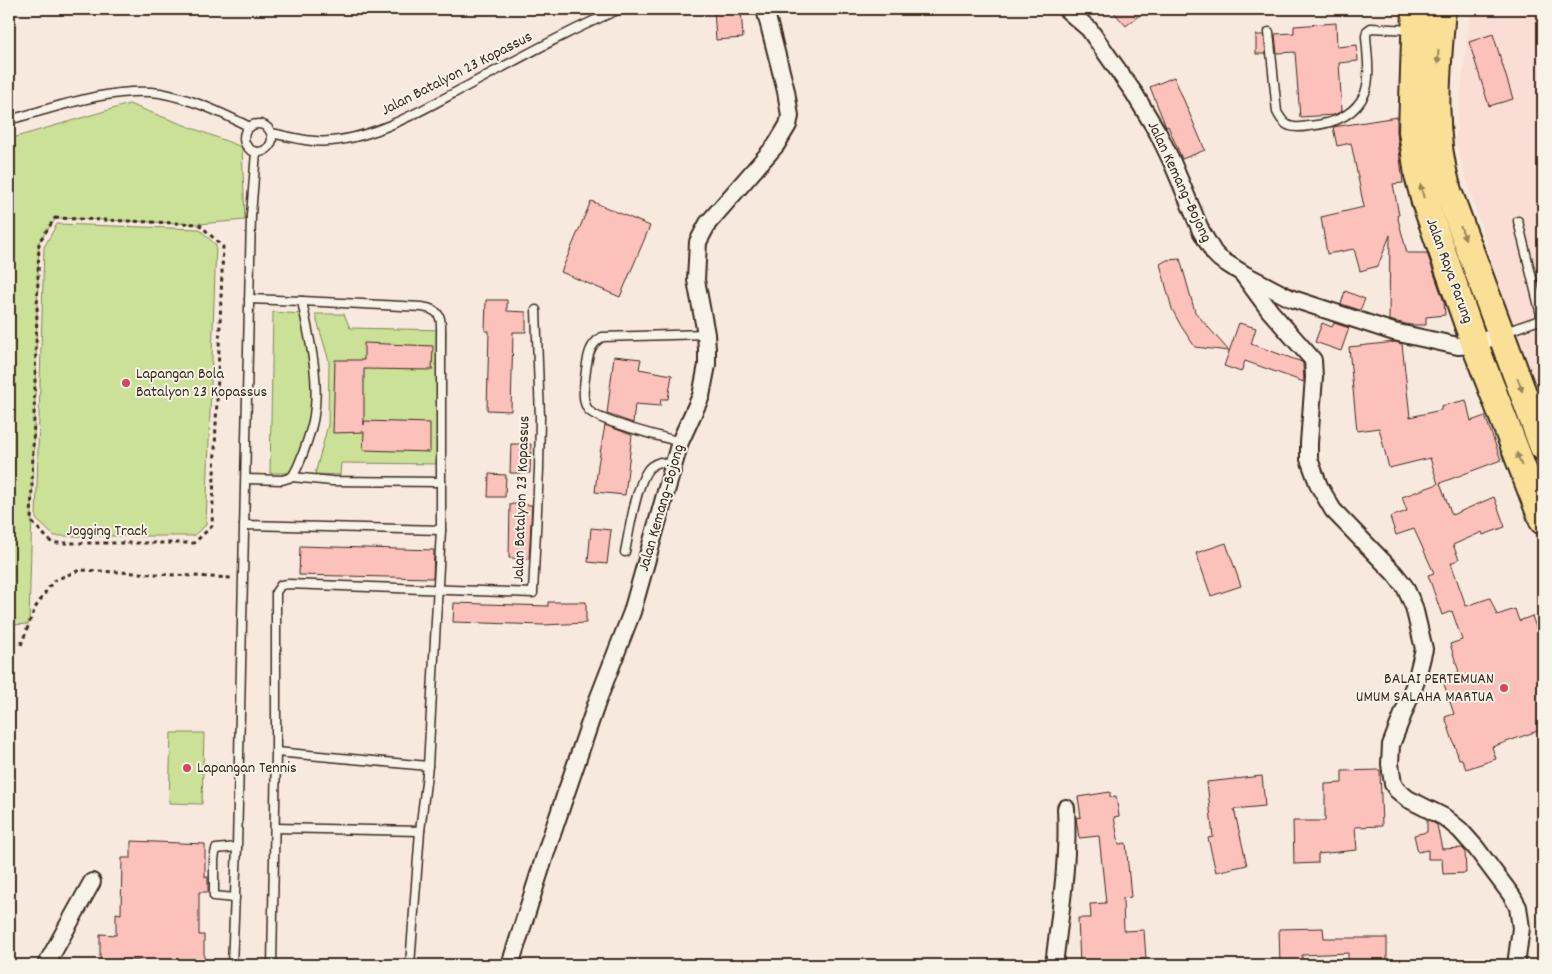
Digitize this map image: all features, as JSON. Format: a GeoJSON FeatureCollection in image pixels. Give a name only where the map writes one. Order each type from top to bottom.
{"type":"FeatureCollection","features":[{"type":"Feature","properties":{"kind":"highway","name":"Jalan Raya Parung"},"geometry":{"type":"LineString","coordinates":[[1442,9],[1436,80],[1436,125],[1441,168],[1543,447]]}},
{"type":"Feature","properties":{"kind":"highway","name":"Jalan Raya Parung"},"geometry":{"type":"LineString","coordinates":[[1415,19],[1412,131],[1418,175],[1425,202],[1476,345],[1543,521]]}},
{"type":"Feature","properties":{"kind":"street","name":"Jalan Kemang–Bojong"},"geometry":{"type":"LineString","coordinates":[[510,965],[597,702],[632,612],[680,442],[701,396],[707,365],[706,334],[696,280],[698,242],[708,223],[776,145],[788,125],[790,116],[786,91],[765,9]]}},
{"type":"Feature","properties":{"kind":"street","name":"Jalan Kemang–Bojong"},"geometry":{"type":"LineString","coordinates":[[1066,9],[1089,29],[1139,101],[1172,162],[1208,244],[1220,259],[1242,273],[1290,298],[1313,307],[1413,337],[1458,346],[1476,345],[1501,334]]}},
{"type":"Feature","properties":{"kind":"street"},"geometry":{"type":"LineString","coordinates":[[1242,273],[1270,311],[1313,360],[1314,377],[1308,443],[1309,459],[1319,486],[1333,510],[1395,574],[1405,587],[1414,607],[1424,649],[1416,681],[1391,745],[1390,764],[1393,784],[1408,799],[1444,817],[1460,830],[1512,896],[1518,907],[1521,928],[1516,965]]}},
{"type":"Feature","properties":{"kind":"street"},"geometry":{"type":"LineString","coordinates":[[1054,965],[1066,870],[1068,838],[1066,808]]}},
{"type":"Feature","properties":{"kind":"street"},"geometry":{"type":"LineString","coordinates":[[46,965],[92,882]]}},
{"type":"Feature","properties":{"kind":"lane","name":"Jalan Batalyon 23 Kopassus"},"geometry":{"type":"LineString","coordinates":[[271,133],[320,142],[366,134],[421,111],[554,40],[620,9]]}},
{"type":"Feature","properties":{"kind":"lane"},"geometry":{"type":"LineString","coordinates":[[1269,32],[1277,112],[1281,120],[1289,126],[1297,127],[1336,120],[1352,111],[1360,103],[1366,90],[1367,31],[1370,28],[1415,19]]}},
{"type":"Feature","properties":{"kind":"lane"},"geometry":{"type":"LineString","coordinates":[[9,120],[96,97],[140,92],[158,93],[198,103],[250,127]]}},
{"type":"Feature","properties":{"kind":"lane"},"geometry":{"type":"LineString","coordinates":[[257,124],[265,126],[271,133],[272,138],[267,148],[256,152],[251,150],[244,141],[246,131],[250,127],[257,124]]}},
{"type":"Feature","properties":{"kind":"lane"},"geometry":{"type":"LineString","coordinates":[[232,965],[237,847],[251,215],[256,152]]}},
{"type":"Feature","properties":{"kind":"lane"},"geometry":{"type":"LineString","coordinates":[[1501,334],[1543,319],[1518,221]]}},
{"type":"Feature","properties":{"kind":"lane"},"geometry":{"type":"LineString","coordinates":[[249,299],[422,307],[436,311],[441,322],[441,530],[428,766],[420,831],[410,965]]}},
{"type":"Feature","properties":{"kind":"lane"},"geometry":{"type":"LineString","coordinates":[[292,477],[300,463],[311,431],[315,407],[314,366],[302,301]]}},
{"type":"Feature","properties":{"kind":"lane","name":"Jalan Batalyon 23 Kopassus"},"geometry":{"type":"LineString","coordinates":[[272,965],[276,752],[275,598],[277,588],[288,584],[533,593],[540,425],[536,310]]}},
{"type":"Feature","properties":{"kind":"lane"},"geometry":{"type":"LineString","coordinates":[[680,442],[612,422],[592,414],[587,409],[584,398],[590,348],[594,342],[602,338],[706,334]]}},
{"type":"Feature","properties":{"kind":"lane"},"geometry":{"type":"LineString","coordinates":[[625,552],[646,472],[654,464],[660,462],[672,466]]}},
{"type":"Feature","properties":{"kind":"lane"},"geometry":{"type":"LineString","coordinates":[[246,479],[282,480],[292,477],[332,481],[441,482]]}},
{"type":"Feature","properties":{"kind":"lane"},"geometry":{"type":"LineString","coordinates":[[244,525],[441,530]]}},
{"type":"Feature","properties":{"kind":"lane"},"geometry":{"type":"LineString","coordinates":[[276,752],[428,766]]}},
{"type":"Feature","properties":{"kind":"lane"},"geometry":{"type":"LineString","coordinates":[[275,828],[420,831]]}},
{"type":"Feature","properties":{"kind":"lane"},"geometry":{"type":"LineString","coordinates":[[235,898],[214,896],[214,858],[216,849],[237,847]]}},
{"type":"Feature","properties":{"kind":"path","name":"Jogging Track"},"geometry":{"type":"LineString","coordinates":[[56,218],[199,224],[223,247],[212,526],[194,543],[52,543],[31,521],[39,242],[56,218]]}},
{"type":"Feature","properties":{"kind":"path"},"geometry":{"type":"LineString","coordinates":[[21,645],[35,608],[53,581],[80,570],[242,578]]}},
{"type":"Feature","properties":{"kind":"shaded area"},"geometry":{"type":"Polygon","coordinates":[[[1471,9],[1543,9],[1543,427],[1455,142],[1471,9]]]}},
{"type":"Feature","properties":{"kind":"green space"},"geometry":{"type":"Polygon","coordinates":[[[129,104],[242,147],[245,220],[199,224],[56,218],[39,242],[29,624],[9,625],[9,139],[129,104]]]}},
{"type":"Feature","properties":{"kind":"green space","name":"Lapangan Bola Batalyon 23 Kopassus"},"geometry":{"type":"Polygon","coordinates":[[[57,224],[199,229],[216,245],[206,525],[193,536],[54,536],[36,519],[44,247],[57,224]]]}},
{"type":"Feature","properties":{"kind":"green space"},"geometry":{"type":"Polygon","coordinates":[[[273,312],[302,314],[316,367],[316,431],[299,473],[270,473],[273,312]]]}},
{"type":"Feature","properties":{"kind":"green space"},"geometry":{"type":"Polygon","coordinates":[[[315,314],[344,314],[350,328],[446,330],[443,464],[341,463],[340,475],[315,474],[328,425],[329,361],[315,314]]]}},
{"type":"Feature","properties":{"kind":"green space","name":"Lapangan Tennis"},"geometry":{"type":"Polygon","coordinates":[[[171,733],[204,733],[202,804],[169,803],[171,733]]]}},
{"type":"Feature","properties":{"kind":"building"},"geometry":{"type":"Polygon","coordinates":[[[714,9],[741,9],[743,38],[716,40],[714,9]]]}},
{"type":"Feature","properties":{"kind":"building"},"geometry":{"type":"Polygon","coordinates":[[[1111,9],[1147,9],[1126,26],[1111,9]]]}},
{"type":"Feature","properties":{"kind":"building"},"geometry":{"type":"Polygon","coordinates":[[[1336,23],[1337,47],[1357,45],[1358,61],[1339,63],[1342,111],[1334,115],[1300,117],[1295,52],[1277,53],[1275,34],[1294,33],[1294,26],[1336,23]]]}},
{"type":"Feature","properties":{"kind":"building"},"geometry":{"type":"Polygon","coordinates":[[[1493,34],[1513,99],[1489,106],[1469,42],[1493,34]]]}},
{"type":"Feature","properties":{"kind":"building"},"geometry":{"type":"Polygon","coordinates":[[[1256,35],[1264,35],[1266,54],[1256,54],[1256,35]]]}},
{"type":"Feature","properties":{"kind":"building"},"geometry":{"type":"Polygon","coordinates":[[[1174,77],[1205,150],[1182,159],[1168,126],[1166,127],[1150,87],[1174,77]]]}},
{"type":"Feature","properties":{"kind":"building"},"geometry":{"type":"Polygon","coordinates":[[[1397,117],[1403,183],[1393,184],[1399,215],[1397,215],[1407,253],[1427,253],[1444,302],[1445,315],[1426,317],[1426,325],[1410,325],[1389,320],[1390,235],[1378,266],[1360,271],[1354,249],[1327,254],[1321,217],[1364,207],[1351,143],[1337,146],[1333,127],[1397,117]]]}},
{"type":"Feature","properties":{"kind":"building"},"geometry":{"type":"Polygon","coordinates":[[[591,201],[650,226],[620,297],[561,272],[591,201]]]}},
{"type":"Feature","properties":{"kind":"building"},"geometry":{"type":"Polygon","coordinates":[[[1180,259],[1195,312],[1229,351],[1195,347],[1181,326],[1172,309],[1160,264],[1167,260],[1180,259]]]}},
{"type":"Feature","properties":{"kind":"building"},"geometry":{"type":"Polygon","coordinates":[[[1345,291],[1365,299],[1360,310],[1341,304],[1345,291]]]}},
{"type":"Feature","properties":{"kind":"building"},"geometry":{"type":"Polygon","coordinates":[[[486,300],[507,300],[507,311],[526,312],[526,332],[513,332],[511,411],[487,410],[489,331],[485,331],[486,300]]]}},
{"type":"Feature","properties":{"kind":"building"},"geometry":{"type":"Polygon","coordinates":[[[1239,323],[1256,328],[1251,344],[1302,362],[1304,382],[1245,361],[1241,372],[1224,366],[1239,323]]]}},
{"type":"Feature","properties":{"kind":"building"},"geometry":{"type":"Polygon","coordinates":[[[1322,323],[1332,327],[1334,323],[1349,328],[1341,351],[1315,342],[1322,323]]]}},
{"type":"Feature","properties":{"kind":"building"},"geometry":{"type":"Polygon","coordinates":[[[1395,342],[1402,344],[1410,417],[1441,410],[1441,406],[1466,400],[1471,421],[1485,416],[1501,460],[1440,483],[1452,515],[1494,497],[1505,527],[1483,535],[1482,532],[1453,545],[1459,559],[1451,563],[1466,606],[1490,598],[1497,615],[1515,609],[1519,621],[1532,616],[1543,647],[1543,729],[1492,747],[1496,759],[1466,769],[1462,759],[1459,759],[1445,717],[1454,714],[1442,678],[1459,672],[1450,644],[1462,640],[1452,611],[1442,615],[1428,575],[1434,573],[1414,529],[1396,535],[1390,517],[1407,511],[1402,497],[1438,484],[1430,458],[1389,468],[1379,428],[1357,431],[1349,347],[1395,342]]]}},
{"type":"Feature","properties":{"kind":"building"},"geometry":{"type":"Polygon","coordinates":[[[364,343],[433,346],[432,370],[364,369],[364,421],[430,423],[430,452],[363,450],[364,432],[333,433],[335,360],[364,360],[364,343]]]}},
{"type":"Feature","properties":{"kind":"building"},"geometry":{"type":"Polygon","coordinates":[[[614,356],[641,359],[639,369],[672,375],[668,399],[661,399],[660,406],[635,404],[633,423],[607,414],[614,356]]]}},
{"type":"Feature","properties":{"kind":"building"},"geometry":{"type":"Polygon","coordinates":[[[605,425],[632,435],[625,495],[595,492],[605,425]]]}},
{"type":"Feature","properties":{"kind":"building"},"geometry":{"type":"Polygon","coordinates":[[[511,444],[531,444],[530,473],[510,473],[511,444]]]}},
{"type":"Feature","properties":{"kind":"building"},"geometry":{"type":"Polygon","coordinates":[[[489,474],[506,475],[505,497],[488,497],[489,474]]]}},
{"type":"Feature","properties":{"kind":"building"},"geometry":{"type":"Polygon","coordinates":[[[510,504],[532,505],[529,559],[509,558],[510,504]]]}},
{"type":"Feature","properties":{"kind":"building"},"geometry":{"type":"Polygon","coordinates":[[[591,528],[611,530],[607,564],[588,562],[591,528]]]}},
{"type":"Feature","properties":{"kind":"building"},"geometry":{"type":"Polygon","coordinates":[[[1226,543],[1241,586],[1211,596],[1196,553],[1226,543]]]}},
{"type":"Feature","properties":{"kind":"building"},"geometry":{"type":"Polygon","coordinates":[[[300,546],[434,550],[433,578],[299,575],[300,546]]]}},
{"type":"Feature","properties":{"kind":"building"},"geometry":{"type":"Polygon","coordinates":[[[548,602],[586,602],[586,623],[544,625],[453,622],[454,603],[548,606],[548,602]]]}},
{"type":"Feature","properties":{"kind":"building"},"geometry":{"type":"Polygon","coordinates":[[[1380,770],[1382,826],[1355,827],[1357,850],[1318,854],[1318,863],[1294,864],[1293,821],[1325,821],[1325,784],[1342,783],[1342,771],[1380,770]]]}},
{"type":"Feature","properties":{"kind":"building"},"geometry":{"type":"Polygon","coordinates":[[[1262,776],[1265,806],[1234,809],[1247,865],[1216,872],[1208,838],[1213,837],[1207,782],[1262,776]]]}},
{"type":"Feature","properties":{"kind":"building"},"geometry":{"type":"Polygon","coordinates":[[[1110,792],[1110,797],[1116,796],[1119,816],[1114,817],[1119,844],[1126,843],[1131,897],[1123,898],[1124,931],[1144,930],[1146,959],[1118,961],[1118,965],[1080,965],[1078,918],[1091,918],[1090,904],[1106,903],[1099,836],[1079,838],[1076,818],[1081,817],[1078,797],[1110,792]]]}},
{"type":"Feature","properties":{"kind":"building"},"geometry":{"type":"Polygon","coordinates":[[[1427,819],[1437,825],[1442,849],[1462,848],[1465,851],[1466,873],[1443,874],[1442,859],[1428,859],[1428,850],[1418,852],[1414,835],[1427,832],[1427,819]]]}},
{"type":"Feature","properties":{"kind":"building"},"geometry":{"type":"Polygon","coordinates":[[[131,841],[205,844],[205,877],[208,877],[208,892],[199,892],[199,935],[204,935],[204,962],[166,962],[166,965],[139,965],[139,961],[100,961],[100,934],[116,935],[116,913],[121,914],[122,858],[131,858],[131,841]]]}},
{"type":"Feature","properties":{"kind":"building"},"geometry":{"type":"Polygon","coordinates":[[[1323,928],[1324,938],[1387,938],[1387,965],[1348,965],[1348,953],[1302,955],[1302,963],[1280,964],[1279,929],[1323,928]]]}},
{"type":"Feature","properties":{"kind":"place","name":"Lapangan Bola Batalyon 23 Kopassus"},"geometry":{"type":"Point","coordinates":[126,383]}},
{"type":"Feature","properties":{"kind":"place","name":"BALAI PERTEMUAN UMUM SALAHA MARTUA"},"geometry":{"type":"Point","coordinates":[1504,688]}},
{"type":"Feature","properties":{"kind":"place","name":"Lapangan Tennis"},"geometry":{"type":"Point","coordinates":[187,768]}}]}
